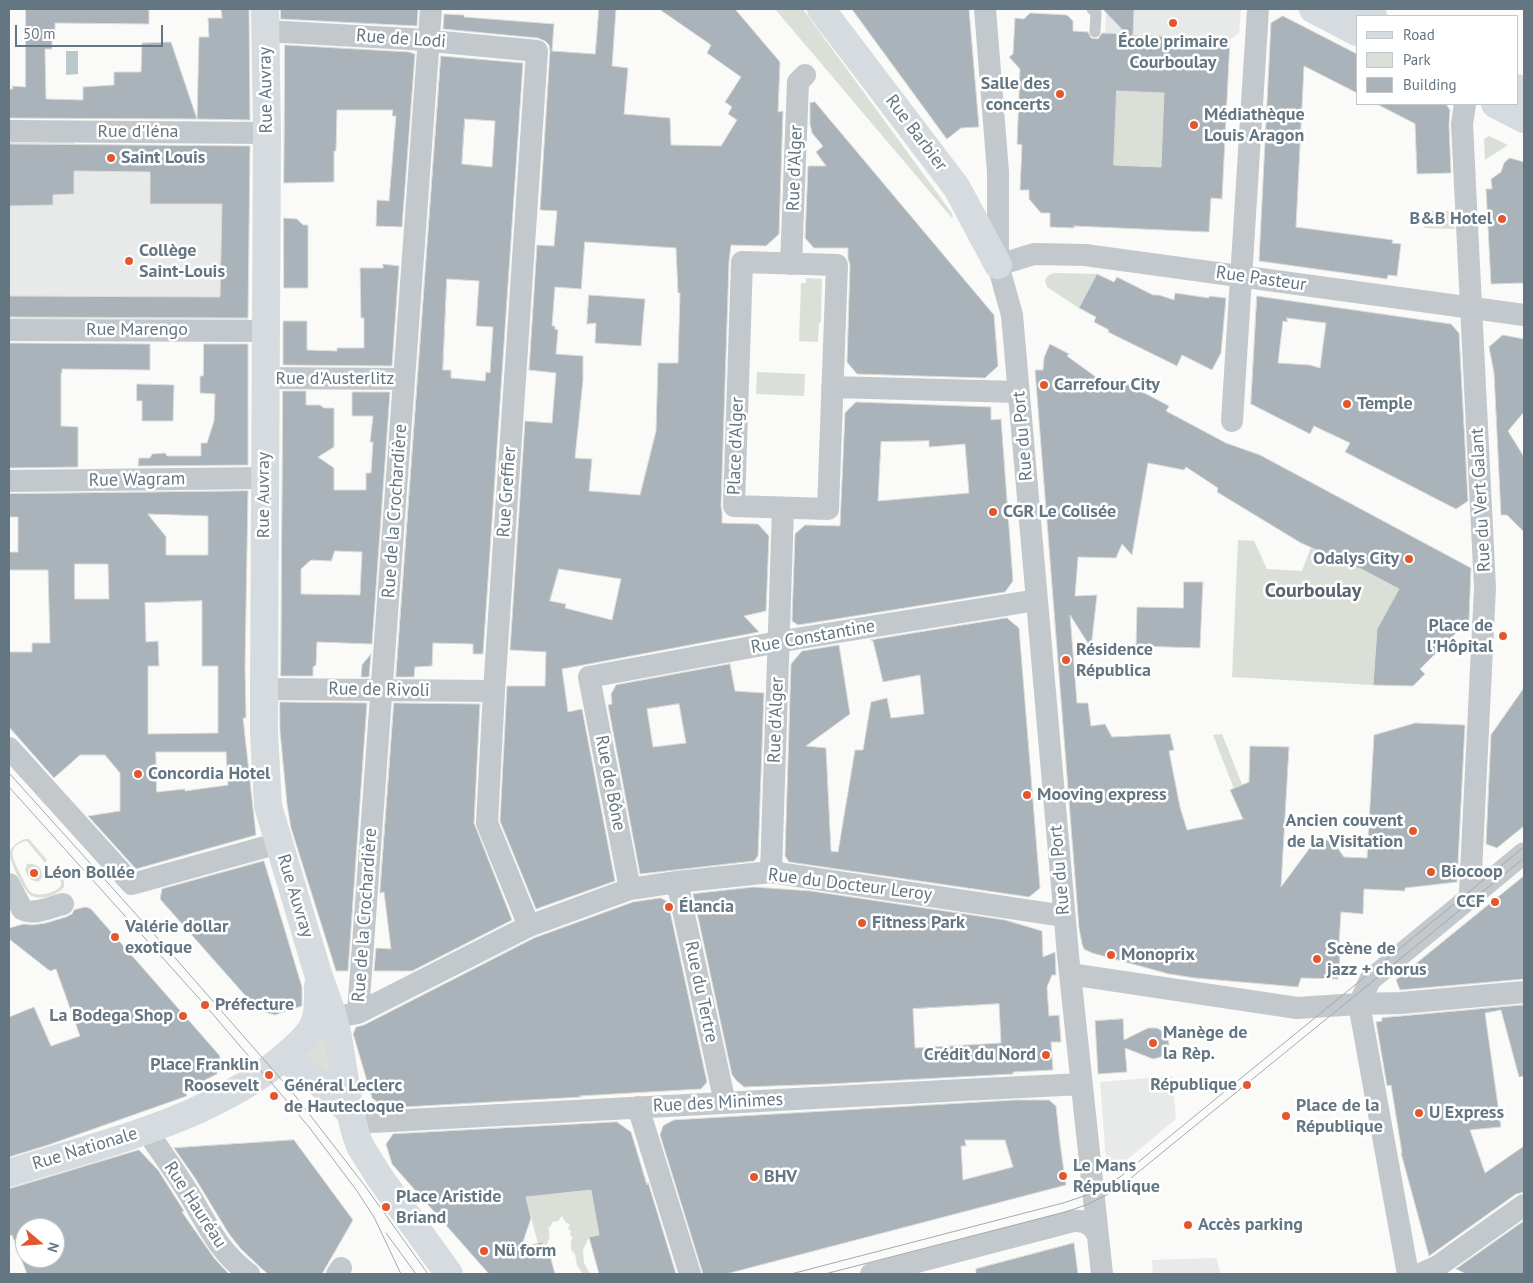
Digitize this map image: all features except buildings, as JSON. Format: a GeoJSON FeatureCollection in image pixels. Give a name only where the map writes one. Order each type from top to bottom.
{"type":"FeatureCollection","features":[{"type":"Feature","properties":{"kind":"street","name":"Rue de la Crochardière"},"geometry":{"type":"LineString","coordinates":[[330,1000],[382,690],[431,9]]}},
{"type":"Feature","properties":{"kind":"street","name":"Rue Barbier"},"geometry":{"type":"LineString","coordinates":[[821,9],[957,188],[998,265]]}},
{"type":"Feature","properties":{"kind":"street","name":"Rue du Port"},"geometry":{"type":"LineString","coordinates":[[984,9],[998,172],[998,265],[1012,315],[1069,964]]}},
{"type":"Feature","properties":{"kind":"street"},"geometry":{"type":"LineString","coordinates":[[1232,421],[1258,9]]}},
{"type":"Feature","properties":{"kind":"street"},"geometry":{"type":"LineString","coordinates":[[1313,9],[1356,31]]}},
{"type":"Feature","properties":{"kind":"street"},"geometry":{"type":"LineString","coordinates":[[1358,9],[1371,15]]}},
{"type":"Feature","properties":{"kind":"street","name":"Rue de Lodi"},"geometry":{"type":"LineString","coordinates":[[265,20],[429,41],[537,51]]}},
{"type":"Feature","properties":{"kind":"street","name":"Rue Auvray"},"geometry":{"type":"LineString","coordinates":[[265,20],[267,133],[264,733],[268,806],[330,1000]]}},
{"type":"Feature","properties":{"kind":"street","name":"Rue Greffier"},"geometry":{"type":"LineString","coordinates":[[529,926],[487,823],[537,51]]}},
{"type":"Feature","properties":{"kind":"street","name":"Rue d'Alger"},"geometry":{"type":"LineString","coordinates":[[791,264],[802,79]]}},
{"type":"Feature","properties":{"kind":"street","name":"Rue du Vert Galant"},"geometry":{"type":"LineString","coordinates":[[1465,105],[1462,124],[1485,588],[1470,892],[1473,896]]}},
{"type":"Feature","properties":{"kind":"street"},"geometry":{"type":"LineString","coordinates":[[1497,105],[1524,119]]}},
{"type":"Feature","properties":{"kind":"street","name":"Rue d'Iéna"},"geometry":{"type":"LineString","coordinates":[[9,131],[267,133]]}},
{"type":"Feature","properties":{"kind":"street","name":"Rue Pasteur"},"geometry":{"type":"LineString","coordinates":[[998,265],[1034,254],[1085,255],[1524,316]]}},
{"type":"Feature","properties":{"kind":"street","name":"Place d'Alger"},"geometry":{"type":"LineString","coordinates":[[742,262],[837,265],[832,387],[828,509],[734,506],[742,262]]}},
{"type":"Feature","properties":{"kind":"street","name":"Rue Marengo"},"geometry":{"type":"LineString","coordinates":[[9,330],[265,331]]}},
{"type":"Feature","properties":{"kind":"street","name":"Rue d'Austerlitz"},"geometry":{"type":"LineString","coordinates":[[265,378],[404,379]]}},
{"type":"Feature","properties":{"kind":"street"},"geometry":{"type":"LineString","coordinates":[[832,387],[1019,392]]}},
{"type":"Feature","properties":{"kind":"street","name":"Rue Wagram"},"geometry":{"type":"LineString","coordinates":[[9,481],[264,478]]}},
{"type":"Feature","properties":{"kind":"street","name":"Rue d'Alger"},"geometry":{"type":"LineString","coordinates":[[771,872],[783,508]]}},
{"type":"Feature","properties":{"kind":"street","name":"Rue Constantine"},"geometry":{"type":"LineString","coordinates":[[589,677],[778,642],[1037,600]]}},
{"type":"Feature","properties":{"kind":"street","name":"Rue de Bône"},"geometry":{"type":"LineString","coordinates":[[589,677],[630,890]]}},
{"type":"Feature","properties":{"kind":"street","name":"Rue de Rivoli"},"geometry":{"type":"LineString","coordinates":[[264,689],[494,692]]}},
{"type":"Feature","properties":{"kind":"street"},"geometry":{"type":"LineString","coordinates":[[9,748],[132,884],[279,843]]}},
{"type":"Feature","properties":{"kind":"street"},"geometry":{"type":"LineString","coordinates":[[1408,1274],[1359,1004],[1370,980],[1524,853]]}},
{"type":"Feature","properties":{"kind":"street","name":"Rue du Docteur Leroy"},"geometry":{"type":"LineString","coordinates":[[330,1000],[630,890],[677,882],[771,872],[1064,916]]}},
{"type":"Feature","properties":{"kind":"street","name":"Rue du Tertre"},"geometry":{"type":"LineString","coordinates":[[677,882],[725,1103]]}},
{"type":"Feature","properties":{"kind":"street"},"geometry":{"type":"LineString","coordinates":[[9,884],[15,914],[36,912],[63,904]]}},
{"type":"Feature","properties":{"kind":"street"},"geometry":{"type":"LineString","coordinates":[[1102,1274],[1069,964],[1297,1008],[1401,1003],[1524,992]]}},
{"type":"Feature","properties":{"kind":"street"},"geometry":{"type":"LineString","coordinates":[[153,1128],[185,1116],[247,1085],[282,1059],[300,1042],[312,1028],[316,1017],[330,1000]]}},
{"type":"Feature","properties":{"kind":"street"},"geometry":{"type":"LineString","coordinates":[[330,1000],[354,1127]]}},
{"type":"Feature","properties":{"kind":"street"},"geometry":{"type":"LineString","coordinates":[[282,1059],[309,1073],[354,1127],[384,1184],[449,1274]]}},
{"type":"Feature","properties":{"kind":"street","name":"Rue des Minimes"},"geometry":{"type":"LineString","coordinates":[[354,1127],[388,1121],[1082,1084]]}},
{"type":"Feature","properties":{"kind":"street"},"geometry":{"type":"LineString","coordinates":[[638,1107],[690,1274]]}},
{"type":"Feature","properties":{"kind":"street","name":"Rue Nationale"},"geometry":{"type":"LineString","coordinates":[[9,1173],[153,1128]]}},
{"type":"Feature","properties":{"kind":"street","name":"Rue Hauréau"},"geometry":{"type":"LineString","coordinates":[[153,1128],[216,1240],[240,1268],[249,1274]]}},
{"type":"Feature","properties":{"kind":"street"},"geometry":{"type":"LineString","coordinates":[[1429,1270],[1524,1205]]}},
{"type":"Feature","properties":{"kind":"street"},"geometry":{"type":"LineString","coordinates":[[871,1274],[1077,1220],[1087,1223],[1094,1228],[1098,1236]]}},
{"type":"Feature","properties":{"kind":"lane"},"geometry":{"type":"LineString","coordinates":[[1092,9],[1096,12],[1095,32]]}},
{"type":"Feature","properties":{"kind":"shaded area","name":"École primaire Courboulay"},"geometry":{"type":"Polygon","coordinates":[[[1103,9],[1241,9],[1239,34],[1230,39],[1105,33],[1106,13],[1103,9]]]}},
{"type":"Feature","properties":{"kind":"shaded area"},"geometry":{"type":"Polygon","coordinates":[[[66,51],[78,51],[78,74],[66,75],[66,51]]]}},
{"type":"Feature","properties":{"kind":"shaded area","name":"Collège Saint-Louis"},"geometry":{"type":"Polygon","coordinates":[[[9,140],[74,141],[75,144],[82,145],[148,145],[150,204],[249,203],[248,320],[9,319],[9,140]]]}},
{"type":"Feature","properties":{"kind":"shaded area"},"geometry":{"type":"Polygon","coordinates":[[[1172,1076],[1176,1119],[1111,1173],[1107,1173],[1100,1082],[1172,1076]]]}},
{"type":"Feature","properties":{"kind":"shaded area"},"geometry":{"type":"Polygon","coordinates":[[[1216,1258],[1221,1274],[1153,1274],[1152,1260],[1216,1258]]]}},
{"type":"Feature","properties":{"kind":"green space"},"geometry":{"type":"Polygon","coordinates":[[[775,9],[803,9],[951,212],[952,218],[775,9]]]}},
{"type":"Feature","properties":{"kind":"green space"},"geometry":{"type":"Polygon","coordinates":[[[1117,91],[1164,93],[1161,167],[1114,165],[1117,91]]]}},
{"type":"Feature","properties":{"kind":"green space"},"geometry":{"type":"Polygon","coordinates":[[[1489,136],[1508,145],[1485,160],[1484,139],[1489,136]]]}},
{"type":"Feature","properties":{"kind":"green space"},"geometry":{"type":"Polygon","coordinates":[[[1424,211],[1453,211],[1455,229],[1424,228],[1424,211]]]}},
{"type":"Feature","properties":{"kind":"green space"},"geometry":{"type":"Polygon","coordinates":[[[1054,273],[1097,274],[1079,308],[1047,287],[1045,280],[1054,273]]]}},
{"type":"Feature","properties":{"kind":"green space"},"geometry":{"type":"Polygon","coordinates":[[[806,278],[822,279],[821,322],[819,323],[818,342],[799,341],[801,283],[806,283],[806,278]]]}},
{"type":"Feature","properties":{"kind":"green space"},"geometry":{"type":"Polygon","coordinates":[[[757,372],[805,374],[804,396],[756,394],[757,372]]]}},
{"type":"Feature","properties":{"kind":"green space"},"geometry":{"type":"Polygon","coordinates":[[[1238,540],[1254,541],[1267,569],[1302,571],[1311,547],[1363,570],[1422,601],[1388,610],[1377,629],[1373,685],[1232,677],[1238,540]]]}},
{"type":"Feature","properties":{"kind":"green space"},"geometry":{"type":"Polygon","coordinates":[[[1222,734],[1244,789],[1236,794],[1213,735],[1222,734]]]}},
{"type":"Feature","properties":{"kind":"green space"},"geometry":{"type":"Polygon","coordinates":[[[24,839],[29,839],[47,860],[45,863],[27,841],[15,847],[13,851],[14,861],[27,888],[35,894],[55,891],[61,886],[61,882],[51,870],[53,868],[64,881],[64,887],[57,893],[37,898],[29,894],[23,886],[14,867],[10,852],[16,844],[24,839]]]}},
{"type":"Feature","properties":{"kind":"green space"},"geometry":{"type":"Polygon","coordinates":[[[27,864],[40,868],[42,878],[40,881],[35,881],[29,877],[25,870],[27,864]]]}},
{"type":"Feature","properties":{"kind":"green space"},"geometry":{"type":"Polygon","coordinates":[[[322,1025],[339,1090],[305,1061],[308,1046],[322,1025]]]}},
{"type":"Feature","properties":{"kind":"green space"},"geometry":{"type":"Polygon","coordinates":[[[591,1190],[599,1235],[589,1237],[583,1250],[584,1263],[590,1274],[583,1274],[577,1265],[575,1254],[571,1250],[571,1240],[573,1238],[570,1235],[571,1231],[568,1229],[570,1224],[566,1223],[562,1216],[558,1221],[552,1222],[548,1228],[548,1241],[544,1248],[542,1243],[538,1244],[526,1197],[591,1190]]]}},
{"type":"Feature","properties":{"kind":"tram line"},"geometry":{"type":"LineString","coordinates":[[9,773],[170,952],[293,1093],[365,1186],[428,1274]]}},
{"type":"Feature","properties":{"kind":"tram line"},"geometry":{"type":"LineString","coordinates":[[9,787],[205,1005],[309,1127],[374,1217],[401,1274]]}},
{"type":"Feature","properties":{"kind":"tram line"},"geometry":{"type":"LineString","coordinates":[[791,1274],[1063,1203],[1093,1193],[1120,1177],[1524,847]]}},
{"type":"Feature","properties":{"kind":"tram line"},"geometry":{"type":"LineString","coordinates":[[825,1274],[1065,1212],[1086,1205],[1115,1191],[1524,858]]}},
{"type":"Feature","properties":{"kind":"tram line"},"geometry":{"type":"LineString","coordinates":[[386,1233],[416,1274]]}},
{"type":"Feature","properties":{"kind":"place","name":"École primaire Courboulay"},"geometry":{"type":"Point","coordinates":[1173,23]}},
{"type":"Feature","properties":{"kind":"place","name":"Salle des concerts"},"geometry":{"type":"Point","coordinates":[1060,94]}},
{"type":"Feature","properties":{"kind":"place","name":"Médiathèque Louis Aragon"},"geometry":{"type":"Point","coordinates":[1194,125]}},
{"type":"Feature","properties":{"kind":"place","name":"Saint Louis"},"geometry":{"type":"Point","coordinates":[111,158]}},
{"type":"Feature","properties":{"kind":"place","name":"B&B Hotel"},"geometry":{"type":"Point","coordinates":[1502,219]}},
{"type":"Feature","properties":{"kind":"place","name":"Collège Saint-Louis"},"geometry":{"type":"Point","coordinates":[129,261]}},
{"type":"Feature","properties":{"kind":"place","name":"Carrefour City"},"geometry":{"type":"Point","coordinates":[1044,385]}},
{"type":"Feature","properties":{"kind":"place","name":"Temple"},"geometry":{"type":"Point","coordinates":[1347,404]}},
{"type":"Feature","properties":{"kind":"place","name":"CGR Le Colisée"},"geometry":{"type":"Point","coordinates":[993,512]}},
{"type":"Feature","properties":{"kind":"place","name":"Odalys City"},"geometry":{"type":"Point","coordinates":[1409,559]}},
{"type":"Feature","properties":{"kind":"place","name":"Place de l'Hôpital"},"geometry":{"type":"Point","coordinates":[1503,636]}},
{"type":"Feature","properties":{"kind":"place","name":"Résidence Républica"},"geometry":{"type":"Point","coordinates":[1066,660]}},
{"type":"Feature","properties":{"kind":"place","name":"Concordia Hotel"},"geometry":{"type":"Point","coordinates":[138,774]}},
{"type":"Feature","properties":{"kind":"place","name":"Mooving express"},"geometry":{"type":"Point","coordinates":[1027,795]}},
{"type":"Feature","properties":{"kind":"place","name":"Ancien couvent de la Visitation"},"geometry":{"type":"Point","coordinates":[1413,831]}},
{"type":"Feature","properties":{"kind":"place","name":"Biocoop"},"geometry":{"type":"Point","coordinates":[1431,872]}},
{"type":"Feature","properties":{"kind":"place","name":"Léon Bollée"},"geometry":{"type":"Point","coordinates":[34,873]}},
{"type":"Feature","properties":{"kind":"place","name":"CCF"},"geometry":{"type":"Point","coordinates":[1495,902]}},
{"type":"Feature","properties":{"kind":"place","name":"Élancia"},"geometry":{"type":"Point","coordinates":[669,907]}},
{"type":"Feature","properties":{"kind":"place","name":"Fitness Park"},"geometry":{"type":"Point","coordinates":[862,923]}},
{"type":"Feature","properties":{"kind":"place","name":"Valérie dollar exotique"},"geometry":{"type":"Point","coordinates":[115,937]}},
{"type":"Feature","properties":{"kind":"place","name":"Monoprix"},"geometry":{"type":"Point","coordinates":[1111,955]}},
{"type":"Feature","properties":{"kind":"place","name":"Scène de jazz + chorus"},"geometry":{"type":"Point","coordinates":[1317,959]}},
{"type":"Feature","properties":{"kind":"place","name":"Préfecture"},"geometry":{"type":"Point","coordinates":[205,1005]}},
{"type":"Feature","properties":{"kind":"place","name":"La Bodega Shop"},"geometry":{"type":"Point","coordinates":[183,1016]}},
{"type":"Feature","properties":{"kind":"place","name":"Manège de la Rèp."},"geometry":{"type":"Point","coordinates":[1153,1043]}},
{"type":"Feature","properties":{"kind":"place","name":"Crédit du Nord"},"geometry":{"type":"Point","coordinates":[1046,1055]}},
{"type":"Feature","properties":{"kind":"place","name":"Place Franklin Roosevelt"},"geometry":{"type":"Point","coordinates":[269,1075]}},
{"type":"Feature","properties":{"kind":"place","name":"République"},"geometry":{"type":"Point","coordinates":[1247,1085]}},
{"type":"Feature","properties":{"kind":"place","name":"Général Leclerc de Hautecloque"},"geometry":{"type":"Point","coordinates":[274,1096]}},
{"type":"Feature","properties":{"kind":"place","name":"U Express"},"geometry":{"type":"Point","coordinates":[1419,1113]}},
{"type":"Feature","properties":{"kind":"place","name":"Place de la République"},"geometry":{"type":"Point","coordinates":[1286,1116]}},
{"type":"Feature","properties":{"kind":"place","name":"Le Mans République"},"geometry":{"type":"Point","coordinates":[1063,1176]}},
{"type":"Feature","properties":{"kind":"place","name":"BHV"},"geometry":{"type":"Point","coordinates":[754,1177]}},
{"type":"Feature","properties":{"kind":"place","name":"Place Aristide Briand"},"geometry":{"type":"Point","coordinates":[386,1207]}},
{"type":"Feature","properties":{"kind":"place","name":"Accès parking"},"geometry":{"type":"Point","coordinates":[1188,1225]}},
{"type":"Feature","properties":{"kind":"place","name":"Nü form"},"geometry":{"type":"Point","coordinates":[484,1251]}},
{"type":"Feature","properties":{"kind":"district","name":"Courboulay"},"geometry":{"type":"Point","coordinates":[1313,591]}}]}
